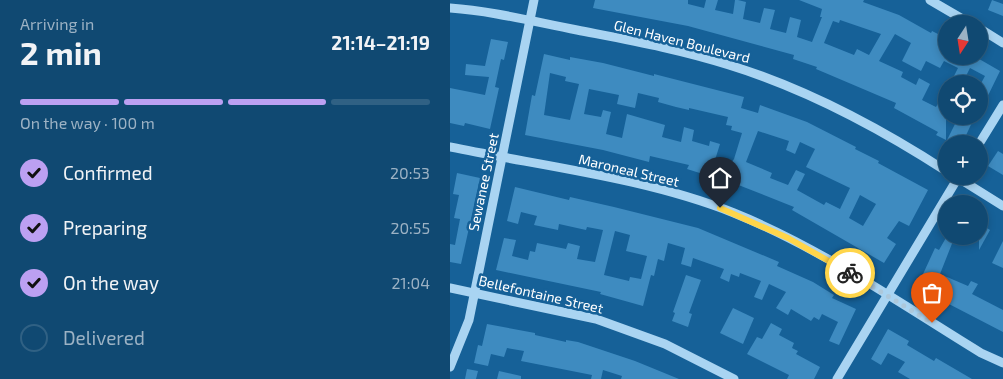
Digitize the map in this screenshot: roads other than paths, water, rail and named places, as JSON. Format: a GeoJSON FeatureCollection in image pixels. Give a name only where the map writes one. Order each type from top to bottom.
{"type":"FeatureCollection","features":[{"type":"Feature","properties":{"kind":"street","name":"Sewanee Street"},"geometry":{"type":"LineString","coordinates":[[450,367],[463,340],[474,293],[534,0]]}},
{"type":"Feature","properties":{"kind":"street"},"geometry":{"type":"LineString","coordinates":[[930,0],[956,15]]}},
{"type":"Feature","properties":{"kind":"street","name":"Glen Haven Boulevard"},"geometry":{"type":"LineString","coordinates":[[450,8],[530,21],[695,55],[770,78],[844,111],[897,140],[938,166]]}},
{"type":"Feature","properties":{"kind":"street"},"geometry":{"type":"LineString","coordinates":[[988,34],[1003,43]]}},
{"type":"Feature","properties":{"kind":"street"},"geometry":{"type":"LineString","coordinates":[[985,135],[1003,105]]}},
{"type":"Feature","properties":{"kind":"street","name":"Maroneal Street"},"geometry":{"type":"LineString","coordinates":[[450,147],[629,183],[704,202],[735,213],[788,238],[981,353],[1003,362]]}},
{"type":"Feature","properties":{"kind":"street"},"geometry":{"type":"LineString","coordinates":[[837,379],[888,297],[952,185]]}},
{"type":"Feature","properties":{"kind":"street"},"geometry":{"type":"LineString","coordinates":[[970,185],[1003,206]]}},
{"type":"Feature","properties":{"kind":"street","name":"Bellefontaine Street"},"geometry":{"type":"LineString","coordinates":[[450,288],[596,319],[665,344],[734,379]]}}]}
